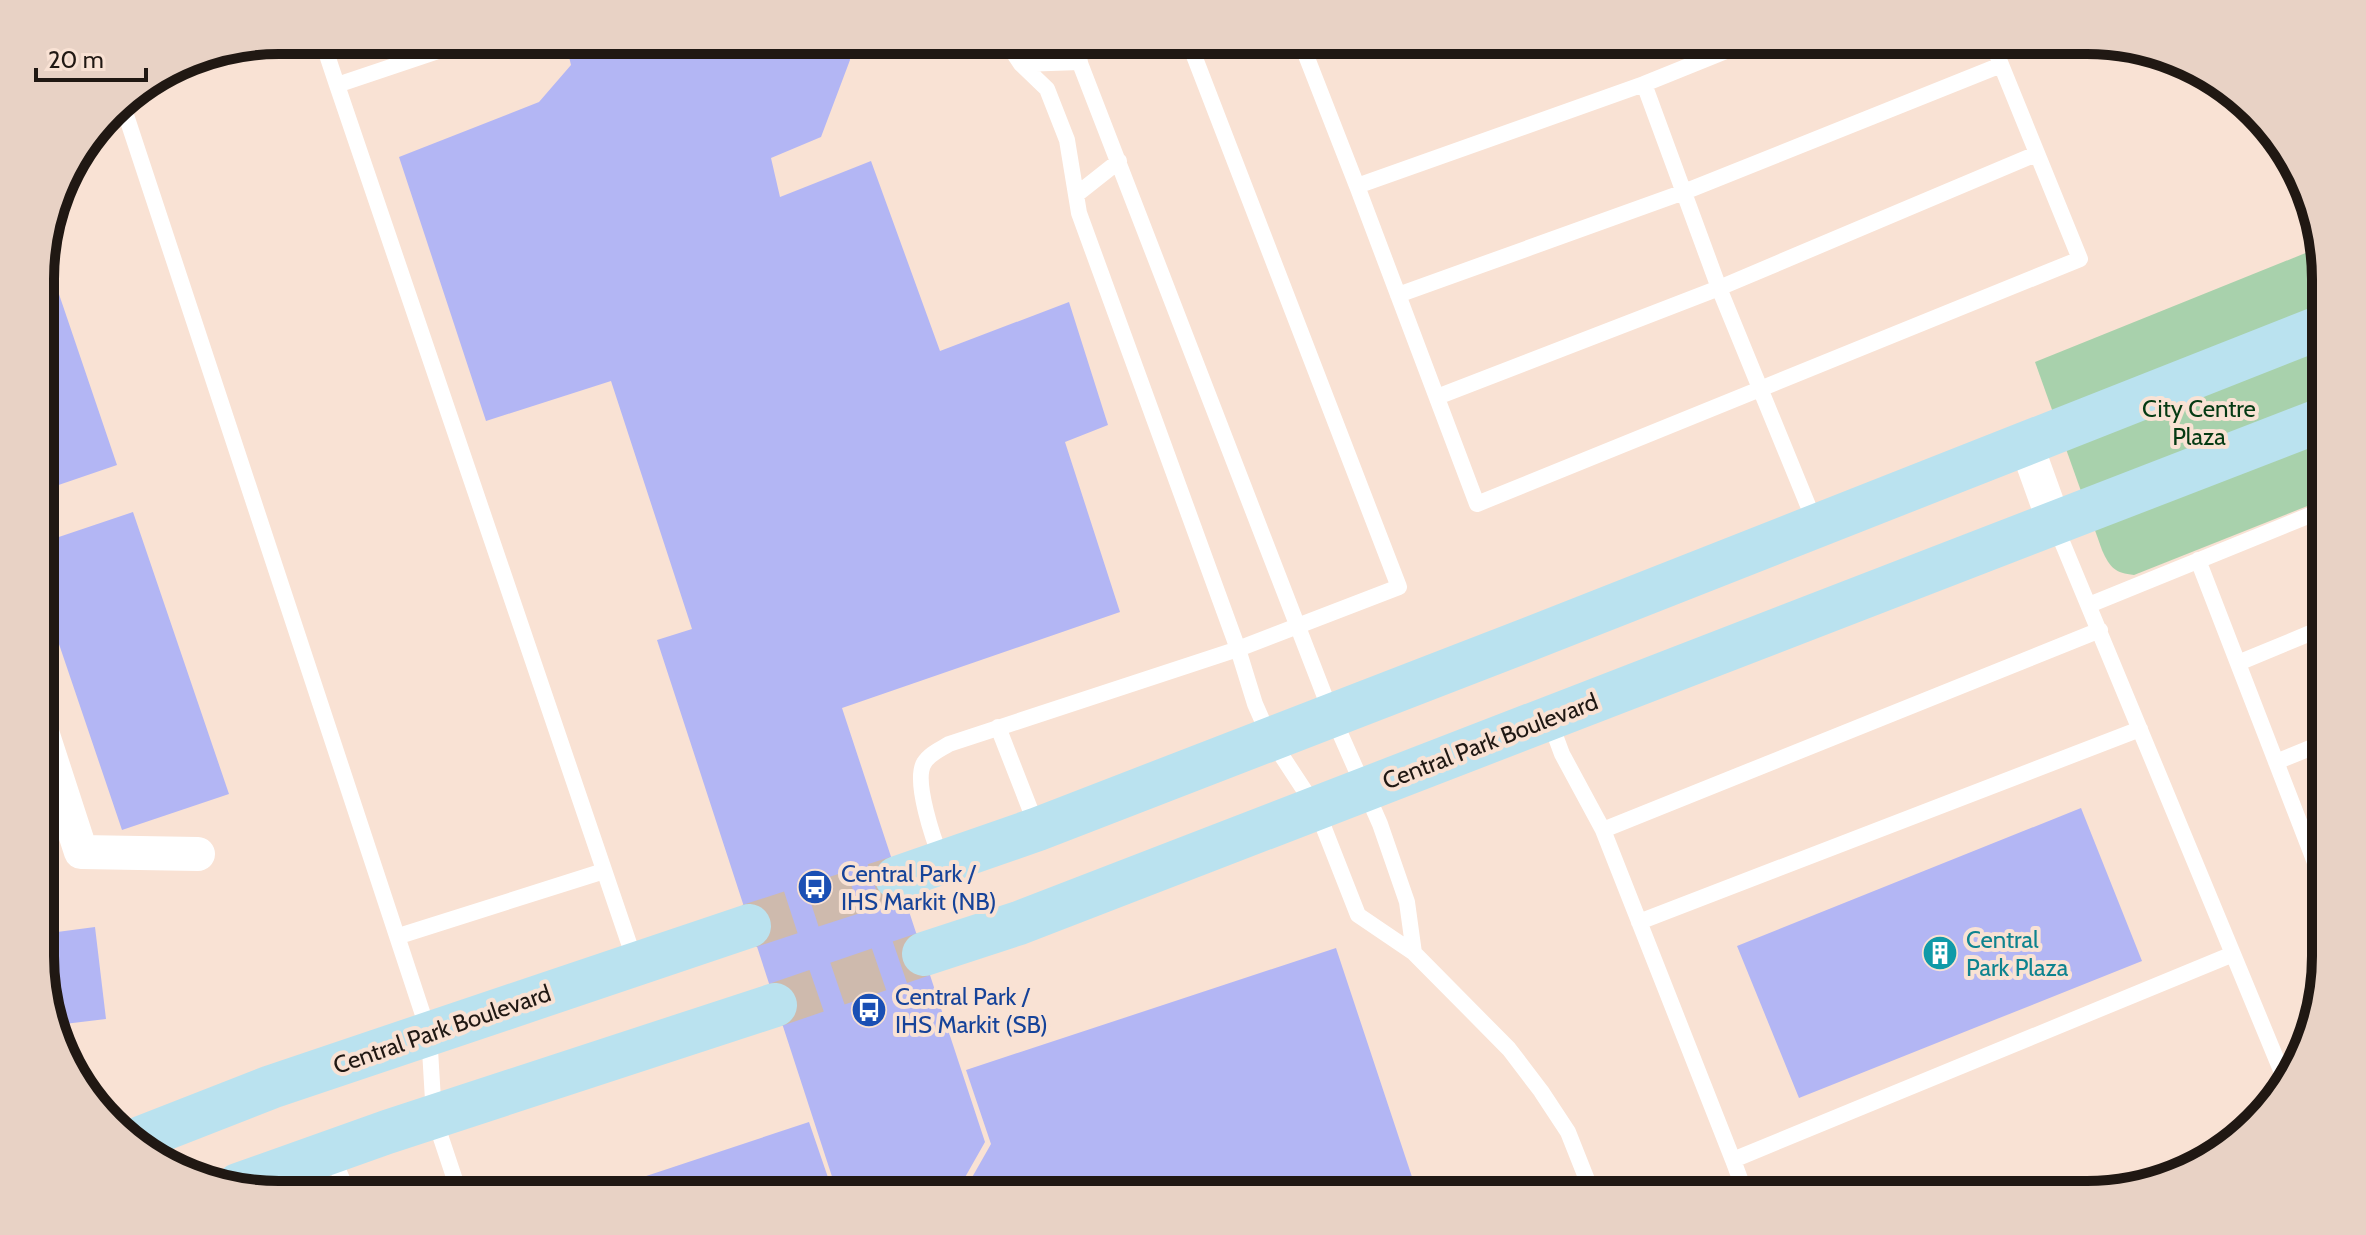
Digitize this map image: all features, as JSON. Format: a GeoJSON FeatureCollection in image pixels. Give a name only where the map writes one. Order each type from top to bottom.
{"type":"FeatureCollection","features":[{"type":"Feature","properties":{"kind":"street"},"geometry":{"type":"LineString","coordinates":[[897,878],[1038,829],[2312,331]]}},
{"type":"Feature","properties":{"kind":"street","name":"Central Park Boulevard"},"geometry":{"type":"LineString","coordinates":[[924,954],[1019,923],[2312,424]]}},
{"type":"Feature","properties":{"kind":"street"},"geometry":{"type":"LineString","coordinates":[[2026,444],[2054,522]]}},
{"type":"Feature","properties":{"kind":"street"},"geometry":{"type":"LineString","coordinates":[[54,769],[81,852],[198,854]]}},
{"type":"Feature","properties":{"kind":"street","name":"Central Park Boulevard"},"geometry":{"type":"LineString","coordinates":[[145,1136],[271,1087],[749,926]]}},
{"type":"Feature","properties":{"kind":"street"},"geometry":{"type":"LineString","coordinates":[[254,1179],[775,1005]]}},
{"type":"Feature","properties":{"kind":"lane"},"geometry":{"type":"LineString","coordinates":[[327,54],[636,964]]}},
{"type":"Feature","properties":{"kind":"lane"},"geometry":{"type":"LineString","coordinates":[[337,85],[429,54]]}},
{"type":"Feature","properties":{"kind":"lane"},"geometry":{"type":"LineString","coordinates":[[1014,54],[1047,89],[1067,140],[1079,213],[1238,649],[1255,704],[1270,738],[1316,808],[1358,915],[1414,953],[1509,1049],[1568,1132],[1587,1181]]}},
{"type":"Feature","properties":{"kind":"lane"},"geometry":{"type":"LineString","coordinates":[[1077,54],[1332,715],[1365,789],[1407,902],[1414,953]]}},
{"type":"Feature","properties":{"kind":"lane"},"geometry":{"type":"LineString","coordinates":[[943,863],[932,835],[919,772],[925,759],[949,744],[1238,649],[1399,587],[1193,54]]}},
{"type":"Feature","properties":{"kind":"lane"},"geometry":{"type":"LineString","coordinates":[[1305,54],[1477,504],[2080,259],[1997,54]]}},
{"type":"Feature","properties":{"kind":"lane"},"geometry":{"type":"LineString","coordinates":[[1357,186],[1644,84],[1718,54]]}},
{"type":"Feature","properties":{"kind":"lane"},"geometry":{"type":"LineString","coordinates":[[1021,64],[1080,62]]}},
{"type":"Feature","properties":{"kind":"lane"},"geometry":{"type":"LineString","coordinates":[[1398,295],[1684,192],[2001,65]]}},
{"type":"Feature","properties":{"kind":"lane"},"geometry":{"type":"LineString","coordinates":[[1644,84],[1719,288],[1816,527]]}},
{"type":"Feature","properties":{"kind":"lane"},"geometry":{"type":"LineString","coordinates":[[126,115],[429,1033],[434,1117],[455,1181]]}},
{"type":"Feature","properties":{"kind":"lane"},"geometry":{"type":"LineString","coordinates":[[1437,397],[1719,288],[2036,154]]}},
{"type":"Feature","properties":{"kind":"lane"},"geometry":{"type":"LineString","coordinates":[[1076,195],[1119,161]]}},
{"type":"Feature","properties":{"kind":"lane"},"geometry":{"type":"LineString","coordinates":[[2089,605],[2312,514]]}},
{"type":"Feature","properties":{"kind":"lane"},"geometry":{"type":"LineString","coordinates":[[2054,522],[2281,1069]]}},
{"type":"Feature","properties":{"kind":"lane"},"geometry":{"type":"LineString","coordinates":[[2198,560],[2276,762],[2312,839]]}},
{"type":"Feature","properties":{"kind":"lane"},"geometry":{"type":"LineString","coordinates":[[1603,830],[2100,630]]}},
{"type":"Feature","properties":{"kind":"lane"},"geometry":{"type":"LineString","coordinates":[[2238,663],[2312,632]]}},
{"type":"Feature","properties":{"kind":"lane"},"geometry":{"type":"LineString","coordinates":[[1548,718],[1562,754],[1603,830],[1741,1181]]}},
{"type":"Feature","properties":{"kind":"lane"},"geometry":{"type":"LineString","coordinates":[[998,727],[1038,829]]}},
{"type":"Feature","properties":{"kind":"lane"},"geometry":{"type":"LineString","coordinates":[[1639,922],[2140,729]]}},
{"type":"Feature","properties":{"kind":"lane"},"geometry":{"type":"LineString","coordinates":[[2276,762],[2312,747]]}},
{"type":"Feature","properties":{"kind":"lane"},"geometry":{"type":"LineString","coordinates":[[399,936],[604,871]]}},
{"type":"Feature","properties":{"kind":"lane"},"geometry":{"type":"LineString","coordinates":[[1733,1160],[2233,954]]}},
{"type":"Feature","properties":{"kind":"lane"},"geometry":{"type":"LineString","coordinates":[[330,1152],[343,1181]]}},
{"type":"Feature","properties":{"kind":"green space","name":"City Centre Plaza"},"geometry":{"type":"Polygon","coordinates":[[[2310,251],[2312,504],[2134,575],[2118,571],[2102,550],[2035,362],[2310,251]]]}},
{"type":"Feature","properties":{"kind":"building"},"geometry":{"type":"Polygon","coordinates":[[[568,54],[849,54],[850,60],[821,137],[771,158],[780,197],[871,161],[940,351],[1069,302],[1108,425],[1065,442],[1120,612],[842,708],[985,1142],[963,1181],[833,1181],[657,640],[692,629],[611,381],[486,421],[399,157],[539,102],[571,65],[568,54]]]}},
{"type":"Feature","properties":{"kind":"building"},"geometry":{"type":"Polygon","coordinates":[[[54,279],[117,465],[54,487],[54,279]]]}},
{"type":"Feature","properties":{"kind":"building"},"geometry":{"type":"Polygon","coordinates":[[[133,512],[229,794],[122,830],[54,629],[54,539],[133,512]]]}},
{"type":"Feature","properties":{"kind":"building","name":"Central Park Plaza"},"geometry":{"type":"Polygon","coordinates":[[[2081,808],[2142,961],[1799,1098],[1737,946],[2081,808]]]}},
{"type":"Feature","properties":{"kind":"building"},"geometry":{"type":"Polygon","coordinates":[[[95,927],[106,1019],[65,1024],[56,985],[54,932],[95,927]]]}},
{"type":"Feature","properties":{"kind":"building"},"geometry":{"type":"Polygon","coordinates":[[[1336,948],[1413,1181],[970,1181],[991,1144],[966,1070],[1336,948]]]}},
{"type":"Feature","properties":{"kind":"building"},"geometry":{"type":"Polygon","coordinates":[[[809,1122],[829,1181],[631,1181],[809,1122]]]}},
{"type":"Feature","properties":{"kind":"tunnel"},"geometry":{"type":"LineString","coordinates":[[749,926],[897,878]]}},
{"type":"Feature","properties":{"kind":"tunnel"},"geometry":{"type":"LineString","coordinates":[[775,1005],[924,954]]}},
{"type":"Feature","properties":{"kind":"place","name":"Central Park / IHS Markit (NB)"},"geometry":{"type":"Point","coordinates":[815,887]}},
{"type":"Feature","properties":{"kind":"place","name":"Central Park Plaza"},"geometry":{"type":"Point","coordinates":[1940,953]}},
{"type":"Feature","properties":{"kind":"place","name":"Central Park / IHS Markit (SB)"},"geometry":{"type":"Point","coordinates":[869,1010]}}]}
